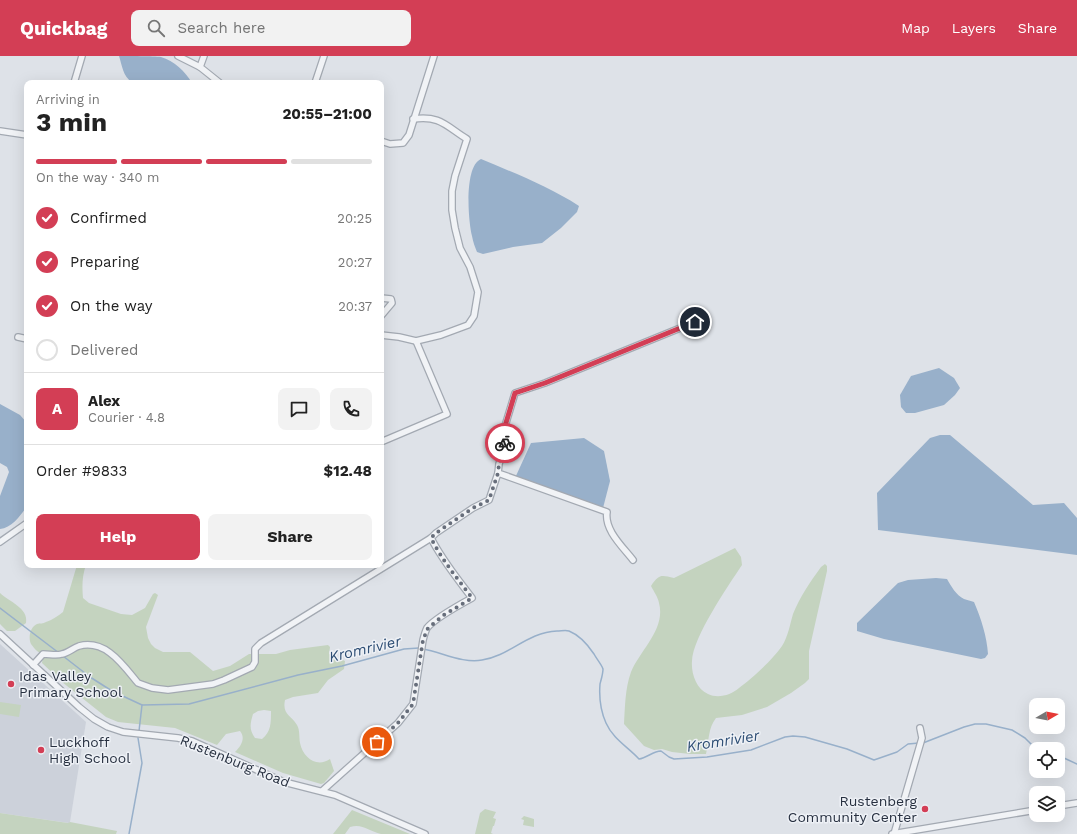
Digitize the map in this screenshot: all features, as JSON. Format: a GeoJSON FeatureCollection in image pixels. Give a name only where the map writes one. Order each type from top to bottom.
{"type":"FeatureCollection","features":[{"type":"Feature","properties":{"kind":"street"},"geometry":{"type":"LineString","coordinates":[[75,80],[82,56]]}},
{"type":"Feature","properties":{"kind":"street"},"geometry":{"type":"LineString","coordinates":[[178,56],[200,67],[216,80]]}},
{"type":"Feature","properties":{"kind":"street"},"geometry":{"type":"LineString","coordinates":[[200,67],[204,56]]}},
{"type":"Feature","properties":{"kind":"street"},"geometry":{"type":"LineString","coordinates":[[316,80],[324,56]]}},
{"type":"Feature","properties":{"kind":"street"},"geometry":{"type":"LineString","coordinates":[[384,142],[390,144],[403,143],[409,135],[434,56]]}},
{"type":"Feature","properties":{"kind":"street"},"geometry":{"type":"LineString","coordinates":[[384,335],[416,341],[441,335],[468,325],[474,316],[478,292],[470,267],[460,248],[452,210],[452,191],[455,176],[467,139],[446,124],[434,119],[413,119]]}},
{"type":"Feature","properties":{"kind":"street"},"geometry":{"type":"LineString","coordinates":[[0,131],[24,135]]}},
{"type":"Feature","properties":{"kind":"street"},"geometry":{"type":"LineString","coordinates":[[384,298],[392,299],[392,303],[384,312]]}},
{"type":"Feature","properties":{"kind":"street"},"geometry":{"type":"LineString","coordinates":[[384,567],[431,538],[473,508],[489,500],[505,445],[505,426],[515,393],[545,383],[695,322]]}},
{"type":"Feature","properties":{"kind":"street"},"geometry":{"type":"LineString","coordinates":[[18,337],[24,338]]}},
{"type":"Feature","properties":{"kind":"street"},"geometry":{"type":"LineString","coordinates":[[384,441],[447,414],[416,341]]}},
{"type":"Feature","properties":{"kind":"street"},"geometry":{"type":"LineString","coordinates":[[498,473],[607,512],[606,519],[619,544],[633,560]]}},
{"type":"Feature","properties":{"kind":"street"},"geometry":{"type":"LineString","coordinates":[[0,542],[24,525]]}},
{"type":"Feature","properties":{"kind":"street"},"geometry":{"type":"LineString","coordinates":[[322,792],[398,723],[413,704],[423,640],[428,628],[444,615],[472,598],[438,553],[431,538]]}},
{"type":"Feature","properties":{"kind":"street"},"geometry":{"type":"LineString","coordinates":[[33,665],[43,654],[63,654],[77,647],[91,645],[104,648],[112,653],[138,683],[142,685],[168,690],[213,684],[252,667],[255,662],[255,649],[261,643],[382,568]]}},
{"type":"Feature","properties":{"kind":"street","name":"Rustenburg Road"},"geometry":{"type":"LineString","coordinates":[[0,634],[78,707],[108,727],[123,732],[192,741],[284,782],[335,795],[425,834]]}},
{"type":"Feature","properties":{"kind":"street"},"geometry":{"type":"LineString","coordinates":[[920,728],[922,738],[893,834],[1029,811]]}},
{"type":"Feature","properties":{"kind":"street"},"geometry":{"type":"LineString","coordinates":[[1065,805],[1077,803]]}},
{"type":"Feature","properties":{"kind":"shaded area","name":"Luckhoff High School"},"geometry":{"type":"Polygon","coordinates":[[[0,644],[86,722],[69,823],[0,813],[0,644]]]}},
{"type":"Feature","properties":{"kind":"green space"},"geometry":{"type":"Polygon","coordinates":[[[735,548],[741,557],[742,565],[712,612],[698,639],[694,651],[692,671],[697,685],[708,694],[724,696],[736,690],[762,668],[782,646],[793,614],[799,602],[813,578],[825,564],[827,566],[827,571],[809,651],[809,679],[791,693],[767,707],[742,715],[716,718],[710,730],[706,754],[672,752],[662,749],[654,750],[644,746],[624,724],[626,691],[631,672],[651,639],[659,622],[659,603],[651,586],[658,577],[666,576],[674,578],[735,548]]]}},
{"type":"Feature","properties":{"kind":"green space"},"geometry":{"type":"Polygon","coordinates":[[[76,568],[85,568],[82,590],[83,598],[89,603],[121,614],[132,615],[145,608],[155,593],[158,595],[146,627],[151,644],[163,652],[190,652],[213,671],[230,666],[249,654],[276,654],[290,650],[328,645],[330,647],[329,654],[345,661],[344,669],[328,680],[318,693],[293,697],[285,700],[284,705],[286,712],[298,727],[300,743],[307,757],[316,762],[325,762],[330,759],[334,771],[324,783],[321,784],[283,773],[235,752],[243,739],[240,731],[226,734],[217,745],[175,728],[118,722],[106,717],[62,682],[42,663],[43,657],[31,644],[30,633],[35,625],[44,623],[63,612],[76,568]],[[258,711],[253,714],[251,727],[255,738],[262,739],[269,730],[271,723],[271,711],[258,711]]]}},
{"type":"Feature","properties":{"kind":"green space"},"geometry":{"type":"Polygon","coordinates":[[[0,593],[17,605],[24,613],[26,618],[26,623],[15,631],[7,631],[0,624],[0,593]]]}},
{"type":"Feature","properties":{"kind":"green space"},"geometry":{"type":"Polygon","coordinates":[[[0,702],[21,705],[19,717],[0,714],[0,702]]]}},
{"type":"Feature","properties":{"kind":"green space"},"geometry":{"type":"Polygon","coordinates":[[[485,809],[496,812],[493,818],[496,819],[491,833],[493,834],[475,834],[480,813],[485,809]]]}},
{"type":"Feature","properties":{"kind":"green space"},"geometry":{"type":"Polygon","coordinates":[[[352,810],[410,834],[381,834],[366,828],[354,826],[350,827],[345,834],[333,834],[352,810]]]}},
{"type":"Feature","properties":{"kind":"green space"},"geometry":{"type":"Polygon","coordinates":[[[0,813],[68,823],[70,822],[117,831],[116,834],[0,834],[0,813]]]}},
{"type":"Feature","properties":{"kind":"green space"},"geometry":{"type":"Polygon","coordinates":[[[524,816],[534,819],[534,827],[523,825],[524,820],[521,819],[524,816]]]}},
{"type":"Feature","properties":{"kind":"water"},"geometry":{"type":"Polygon","coordinates":[[[119,56],[161,57],[179,67],[190,80],[129,80],[122,67],[119,56]]]}},
{"type":"Feature","properties":{"kind":"water"},"geometry":{"type":"Polygon","coordinates":[[[481,159],[555,192],[579,206],[577,212],[561,228],[542,243],[513,247],[483,254],[477,252],[469,219],[469,194],[472,172],[476,164],[481,159]]]}},
{"type":"Feature","properties":{"kind":"water"},"geometry":{"type":"Polygon","coordinates":[[[939,368],[954,378],[960,388],[955,395],[944,405],[915,413],[906,413],[901,407],[900,395],[911,376],[939,368]]]}},
{"type":"Feature","properties":{"kind":"water"},"geometry":{"type":"Polygon","coordinates":[[[0,404],[20,415],[24,420],[24,510],[12,524],[0,529],[0,496],[9,472],[7,467],[0,463],[0,404]]]}},
{"type":"Feature","properties":{"kind":"water"},"geometry":{"type":"Polygon","coordinates":[[[940,435],[950,435],[1033,505],[1064,503],[1077,518],[1077,555],[878,530],[877,493],[930,438],[940,435]]]}},
{"type":"Feature","properties":{"kind":"water"},"geometry":{"type":"Polygon","coordinates":[[[584,438],[604,451],[610,481],[603,508],[515,478],[531,443],[584,438]]]}},
{"type":"Feature","properties":{"kind":"water"},"geometry":{"type":"Polygon","coordinates":[[[936,578],[947,579],[959,595],[964,599],[974,602],[985,634],[988,654],[985,658],[981,659],[884,639],[857,631],[857,623],[898,583],[908,580],[936,578]]]}},
{"type":"Feature","properties":{"kind":"waterway","name":"Kromrivier"},"geometry":{"type":"LineString","coordinates":[[0,608],[59,653]]}},
{"type":"Feature","properties":{"kind":"waterway","name":"Kromrivier"},"geometry":{"type":"LineString","coordinates":[[423,649],[460,659],[475,661],[492,658],[537,635],[546,632],[569,631],[573,633],[589,647],[603,669],[600,684],[600,699],[603,714],[609,729],[639,759],[661,751],[674,759],[707,757],[751,750],[785,737],[793,736],[805,737],[847,749],[874,760],[897,752],[908,744],[919,743]]}},
{"type":"Feature","properties":{"kind":"waterway","name":"Kromrivier"},"geometry":{"type":"LineString","coordinates":[[63,656],[90,677],[112,691],[142,705],[189,704],[404,649],[419,648]]}},
{"type":"Feature","properties":{"kind":"waterway"},"geometry":{"type":"LineString","coordinates":[[139,731],[142,705]]}},
{"type":"Feature","properties":{"kind":"waterway","name":"Kromrivier"},"geometry":{"type":"LineString","coordinates":[[923,743],[975,724],[986,724],[1012,730],[1029,742]]}},
{"type":"Feature","properties":{"kind":"waterway"},"geometry":{"type":"LineString","coordinates":[[129,834],[142,763],[138,738]]}},
{"type":"Feature","properties":{"kind":"waterway","name":"Kromrivier"},"geometry":{"type":"LineString","coordinates":[[1065,758],[1077,764]]}},
{"type":"Feature","properties":{"kind":"way so far"},"geometry":{"type":"LineString","coordinates":[[377,742],[398,723],[413,704],[424,634],[428,628],[444,615],[472,598],[438,553],[431,538],[473,508],[489,500],[498,473],[505,443]]}},
{"type":"Feature","properties":{"kind":"place","name":"Idas Valley Primary School"},"geometry":{"type":"Point","coordinates":[11,684]}},
{"type":"Feature","properties":{"kind":"place","name":"Luckhoff High School"},"geometry":{"type":"Point","coordinates":[41,750]}},
{"type":"Feature","properties":{"kind":"place","name":"Rustenberg Community Center"},"geometry":{"type":"Point","coordinates":[925,809]}},
{"type":"Feature","properties":{"kind":"route"},"geometry":{"type":"LineString","coordinates":[[505,443],[505,426],[515,393],[545,383],[695,322]]}}]}
